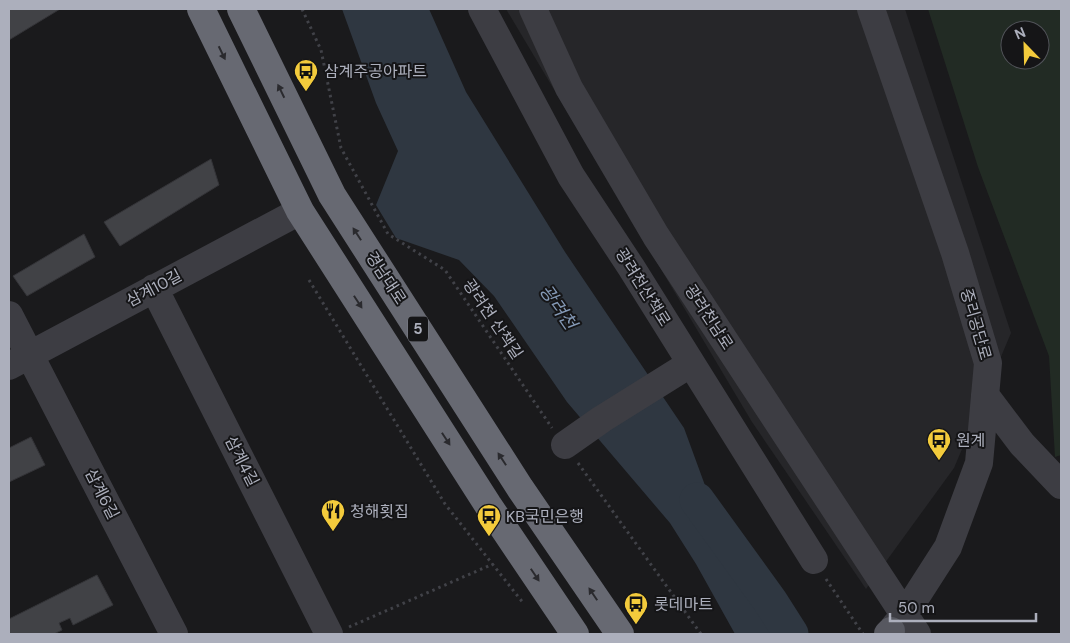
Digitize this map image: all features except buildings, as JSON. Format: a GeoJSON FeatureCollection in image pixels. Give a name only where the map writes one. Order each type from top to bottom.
{"type":"FeatureCollection","features":[{"type":"Feature","properties":{"kind":"highway","name":"5"},"geometry":{"type":"LineString","coordinates":[[201,9],[300,211],[488,505],[575,634]]}},
{"type":"Feature","properties":{"kind":"highway","name":"경남대로"},"geometry":{"type":"LineString","coordinates":[[241,9],[332,195],[520,488],[620,634]]}},
{"type":"Feature","properties":{"kind":"street","name":"광려천산책로"},"geometry":{"type":"LineString","coordinates":[[482,9],[571,176],[814,560]]}},
{"type":"Feature","properties":{"kind":"street","name":"광려천남로"},"geometry":{"type":"LineString","coordinates":[[533,9],[569,88],[656,236],[900,628]]}},
{"type":"Feature","properties":{"kind":"street","name":"중리공단로"},"geometry":{"type":"LineString","coordinates":[[871,9],[955,253],[988,363],[978,462],[948,547],[900,628]]}},
{"type":"Feature","properties":{"kind":"street","name":"삼계10길"},"geometry":{"type":"LineString","coordinates":[[19,360],[300,211]]}},
{"type":"Feature","properties":{"kind":"street","name":"삼계4길"},"geometry":{"type":"LineString","coordinates":[[154,288],[335,632]]}},
{"type":"Feature","properties":{"kind":"street","name":"삼계6길"},"geometry":{"type":"LineString","coordinates":[[9,315],[19,360],[174,634]]}},
{"type":"Feature","properties":{"kind":"street"},"geometry":{"type":"LineString","coordinates":[[565,446],[602,419],[690,364]]}},
{"type":"Feature","properties":{"kind":"street"},"geometry":{"type":"LineString","coordinates":[[985,395],[1022,444],[1061,485]]}},
{"type":"Feature","properties":{"kind":"path","name":"광려천 산책길"},"geometry":{"type":"LineString","coordinates":[[302,9],[321,50],[340,148],[388,234],[445,270],[565,446],[701,634]]}},
{"type":"Feature","properties":{"kind":"path"},"geometry":{"type":"LineString","coordinates":[[309,280],[445,504],[530,611]]}},
{"type":"Feature","properties":{"kind":"path"},"geometry":{"type":"LineString","coordinates":[[814,560],[863,634]]}},
{"type":"Feature","properties":{"kind":"path"},"geometry":{"type":"LineString","coordinates":[[335,632],[493,564]]}},
{"type":"Feature","properties":{"kind":"shaded area"},"geometry":{"type":"Polygon","coordinates":[[[506,9],[905,9],[1011,333],[954,468],[866,589],[752,422],[506,9]]]}},
{"type":"Feature","properties":{"kind":"shaded area"},"geometry":{"type":"Polygon","coordinates":[[[928,9],[1061,9],[1061,455],[1055,457],[1049,356],[978,167],[928,9]]]}},
{"type":"Feature","properties":{"kind":"water"},"geometry":{"type":"Polygon","coordinates":[[[342,9],[429,9],[466,92],[565,252],[684,428],[736,570],[769,612],[801,634],[735,634],[696,564],[670,523],[567,402],[494,296],[459,260],[396,238],[376,205],[398,151],[376,103],[342,9]]]}},
{"type":"Feature","properties":{"kind":"waterway","name":"광려천"},"geometry":{"type":"LineString","coordinates":[[697,500],[770,601],[791,634]]}},
{"type":"Feature","properties":{"kind":"place","name":"삼계주공아파트"},"geometry":{"type":"Point","coordinates":[306,92]}},
{"type":"Feature","properties":{"kind":"place","name":"원계"},"geometry":{"type":"Point","coordinates":[939,461]}},
{"type":"Feature","properties":{"kind":"place","name":"청해횟집"},"geometry":{"type":"Point","coordinates":[333,532]}},
{"type":"Feature","properties":{"kind":"place","name":"KB국민은행"},"geometry":{"type":"Point","coordinates":[489,537]}},
{"type":"Feature","properties":{"kind":"place","name":"롯데마트"},"geometry":{"type":"Point","coordinates":[636,625]}}]}
